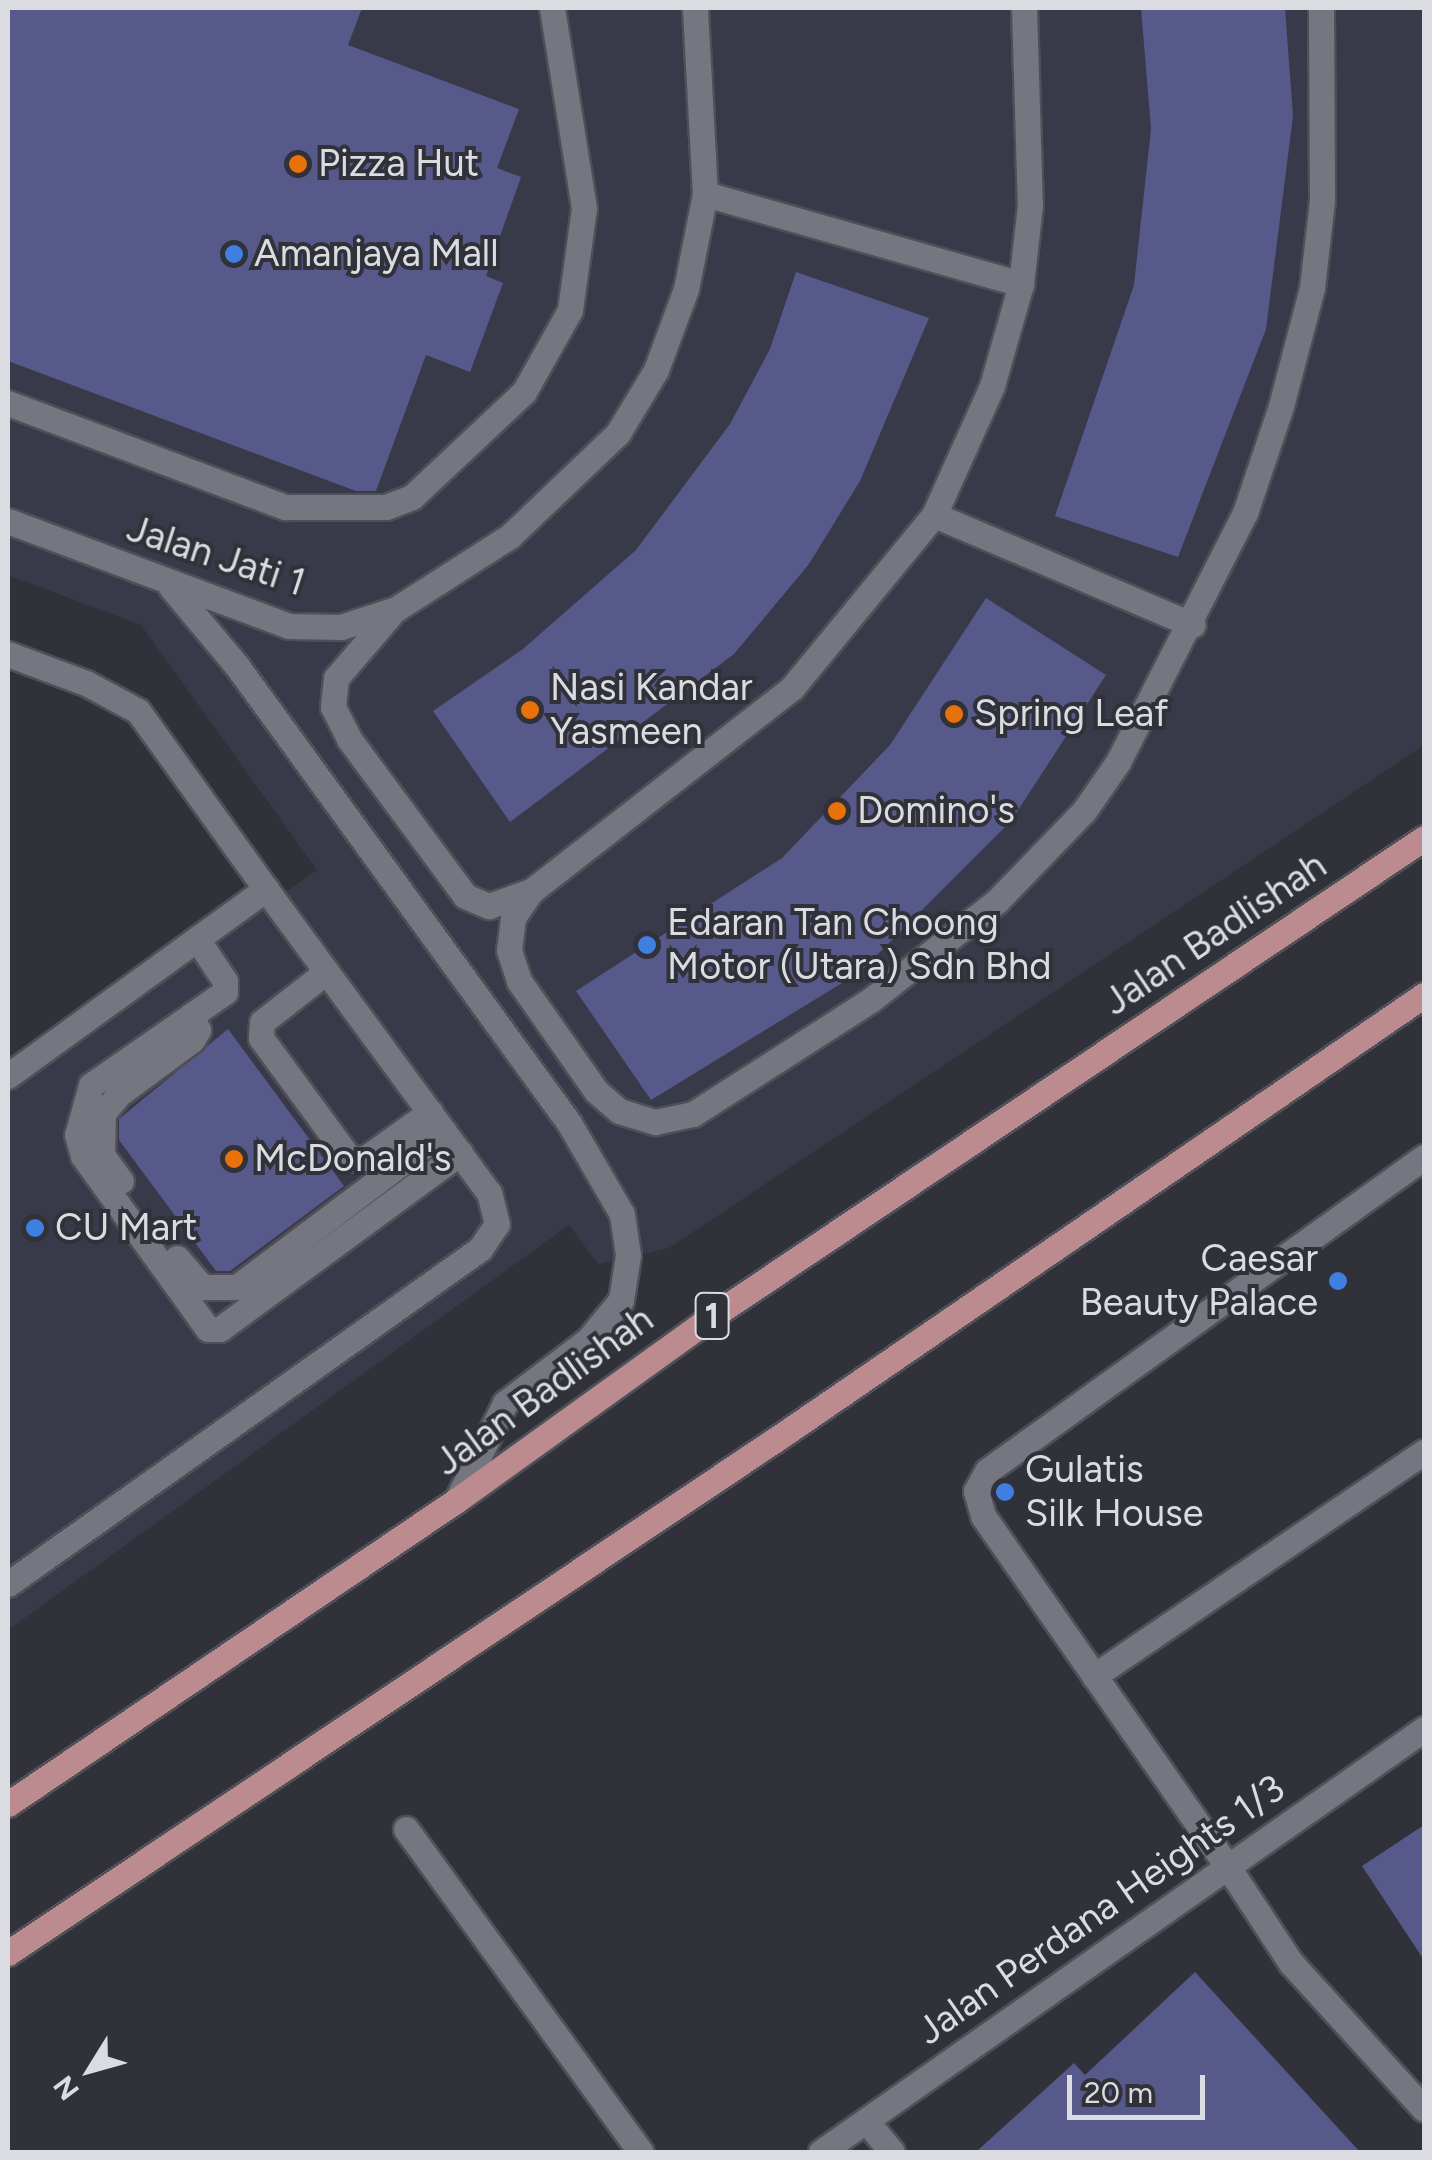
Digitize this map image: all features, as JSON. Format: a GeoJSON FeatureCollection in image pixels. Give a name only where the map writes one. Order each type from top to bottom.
{"type":"FeatureCollection","features":[{"type":"Feature","properties":{"kind":"main road","name":"Jalan Badlishah"},"geometry":{"type":"LineString","coordinates":[[8,1804],[457,1500],[714,1315],[1424,838]]}},
{"type":"Feature","properties":{"kind":"main road"},"geometry":{"type":"LineString","coordinates":[[8,1954],[775,1440],[1424,995]]}},
{"type":"Feature","properties":{"kind":"street"},"geometry":{"type":"LineString","coordinates":[[8,402],[286,508],[371,509],[412,498],[524,392],[570,310],[584,208],[552,8]]}},
{"type":"Feature","properties":{"kind":"street","name":"Jalan Jati 1"},"geometry":{"type":"LineString","coordinates":[[8,521],[289,626],[341,626],[396,609],[510,536],[618,433],[656,370],[686,290],[705,194],[695,8]]}},
{"type":"Feature","properties":{"kind":"street"},"geometry":{"type":"LineString","coordinates":[[396,609],[336,678],[333,707],[465,896],[489,906],[531,891],[792,688],[934,515],[992,386],[1020,284],[1030,205],[1024,8]]}},
{"type":"Feature","properties":{"kind":"street"},"geometry":{"type":"LineString","coordinates":[[531,891],[509,934],[512,967],[596,1091],[620,1111],[654,1122],[693,1114],[940,951],[1084,811],[1193,625],[1261,473],[1312,288],[1325,148],[1321,8]]}},
{"type":"Feature","properties":{"kind":"street"},"geometry":{"type":"LineString","coordinates":[[705,194],[1020,284]]}},
{"type":"Feature","properties":{"kind":"street"},"geometry":{"type":"LineString","coordinates":[[934,515],[1193,625]]}},
{"type":"Feature","properties":{"kind":"street"},"geometry":{"type":"LineString","coordinates":[[168,583],[237,666],[569,1123],[622,1214],[628,1255],[621,1300],[588,1340],[505,1403],[457,1500]]}},
{"type":"Feature","properties":{"kind":"street"},"geometry":{"type":"LineString","coordinates":[[8,654],[86,683],[138,711],[497,1208],[491,1239],[8,1584]]}},
{"type":"Feature","properties":{"kind":"street"},"geometry":{"type":"LineString","coordinates":[[10,1070],[266,889]]}},
{"type":"Feature","properties":{"kind":"street"},"geometry":{"type":"LineString","coordinates":[[197,939],[225,981],[225,992],[91,1085],[77,1135],[82,1156],[208,1329],[220,1330],[445,1132]]}},
{"type":"Feature","properties":{"kind":"street"},"geometry":{"type":"LineString","coordinates":[[326,972],[260,1029],[316,1114],[350,1159],[359,1160],[445,1132]]}},
{"type":"Feature","properties":{"kind":"street"},"geometry":{"type":"LineString","coordinates":[[191,1016],[196,1036],[110,1103],[99,1141],[102,1156],[202,1288],[237,1287],[445,1132]]}},
{"type":"Feature","properties":{"kind":"street"},"geometry":{"type":"LineString","coordinates":[[569,1123],[596,1091]]}},
{"type":"Feature","properties":{"kind":"street"},"geometry":{"type":"LineString","coordinates":[[1424,1156],[988,1471],[976,1491],[983,1516],[1292,1964],[1424,2109]]}},
{"type":"Feature","properties":{"kind":"street"},"geometry":{"type":"LineString","coordinates":[[1094,1676],[1424,1452]]}},
{"type":"Feature","properties":{"kind":"street","name":"Jalan Perdana Heights 1/3"},"geometry":{"type":"LineString","coordinates":[[822,2152],[1424,1729]]}},
{"type":"Feature","properties":{"kind":"street"},"geometry":{"type":"LineString","coordinates":[[406,1830],[641,2152]]}},
{"type":"Feature","properties":{"kind":"street"},"geometry":{"type":"LineString","coordinates":[[866,2121],[892,2152]]}},
{"type":"Feature","properties":{"kind":"shaded area"},"geometry":{"type":"Polygon","coordinates":[[[8,8],[1424,8],[1424,745],[669,1248],[598,1264],[569,1225],[8,1630],[8,1091],[317,870],[141,625],[8,575],[8,8]]]}},
{"type":"Feature","properties":{"kind":"building","name":"Amanjaya Mall"},"geometry":{"type":"Polygon","coordinates":[[[8,8],[362,8],[348,45],[519,109],[497,168],[521,177],[486,276],[503,283],[470,372],[426,355],[376,491],[356,491],[8,361],[8,8]]]}},
{"type":"Feature","properties":{"kind":"building"},"geometry":{"type":"Polygon","coordinates":[[[1141,8],[1285,8],[1293,116],[1266,329],[1178,557],[1055,516],[1134,285],[1151,129],[1141,8]]]}},
{"type":"Feature","properties":{"kind":"building"},"geometry":{"type":"Polygon","coordinates":[[[796,272],[929,318],[860,481],[809,564],[734,654],[510,822],[433,711],[523,649],[636,550],[730,424],[770,349],[796,272]]]}},
{"type":"Feature","properties":{"kind":"building"},"geometry":{"type":"Polygon","coordinates":[[[986,598],[1106,675],[1011,821],[860,972],[651,1100],[576,991],[782,858],[890,745],[986,598]]]}},
{"type":"Feature","properties":{"kind":"building"},"geometry":{"type":"Polygon","coordinates":[[[228,1029],[344,1186],[230,1271],[216,1271],[119,1140],[119,1119],[228,1029]]]}},
{"type":"Feature","properties":{"kind":"building"},"geometry":{"type":"Polygon","coordinates":[[[1424,1825],[1424,1960],[1362,1866],[1424,1825]]]}},
{"type":"Feature","properties":{"kind":"building"},"geometry":{"type":"Polygon","coordinates":[[[1195,1972],[1360,2152],[976,2152],[1074,2063],[1085,2075],[1195,1972]]]}},
{"type":"Feature","properties":{"kind":"place","name":"Pizza Hut"},"geometry":{"type":"Point","coordinates":[298,164]}},
{"type":"Feature","properties":{"kind":"place","name":"Amanjaya Mall"},"geometry":{"type":"Point","coordinates":[234,254]}},
{"type":"Feature","properties":{"kind":"place","name":"Nasi Kandar Yasmeen"},"geometry":{"type":"Point","coordinates":[530,710]}},
{"type":"Feature","properties":{"kind":"place","name":"Spring Leaf"},"geometry":{"type":"Point","coordinates":[954,714]}},
{"type":"Feature","properties":{"kind":"place","name":"Domino's"},"geometry":{"type":"Point","coordinates":[837,811]}},
{"type":"Feature","properties":{"kind":"place","name":"Edaran Tan Choong Motor (Utara) Sdn Bhd"},"geometry":{"type":"Point","coordinates":[647,945]}},
{"type":"Feature","properties":{"kind":"place","name":"McDonald's"},"geometry":{"type":"Point","coordinates":[234,1159]}},
{"type":"Feature","properties":{"kind":"place","name":"CU Mart"},"geometry":{"type":"Point","coordinates":[35,1228]}},
{"type":"Feature","properties":{"kind":"place","name":"Caesar Beauty Palace"},"geometry":{"type":"Point","coordinates":[1338,1281]}},
{"type":"Feature","properties":{"kind":"place","name":"Gulatis Silk House"},"geometry":{"type":"Point","coordinates":[1005,1492]}}]}
